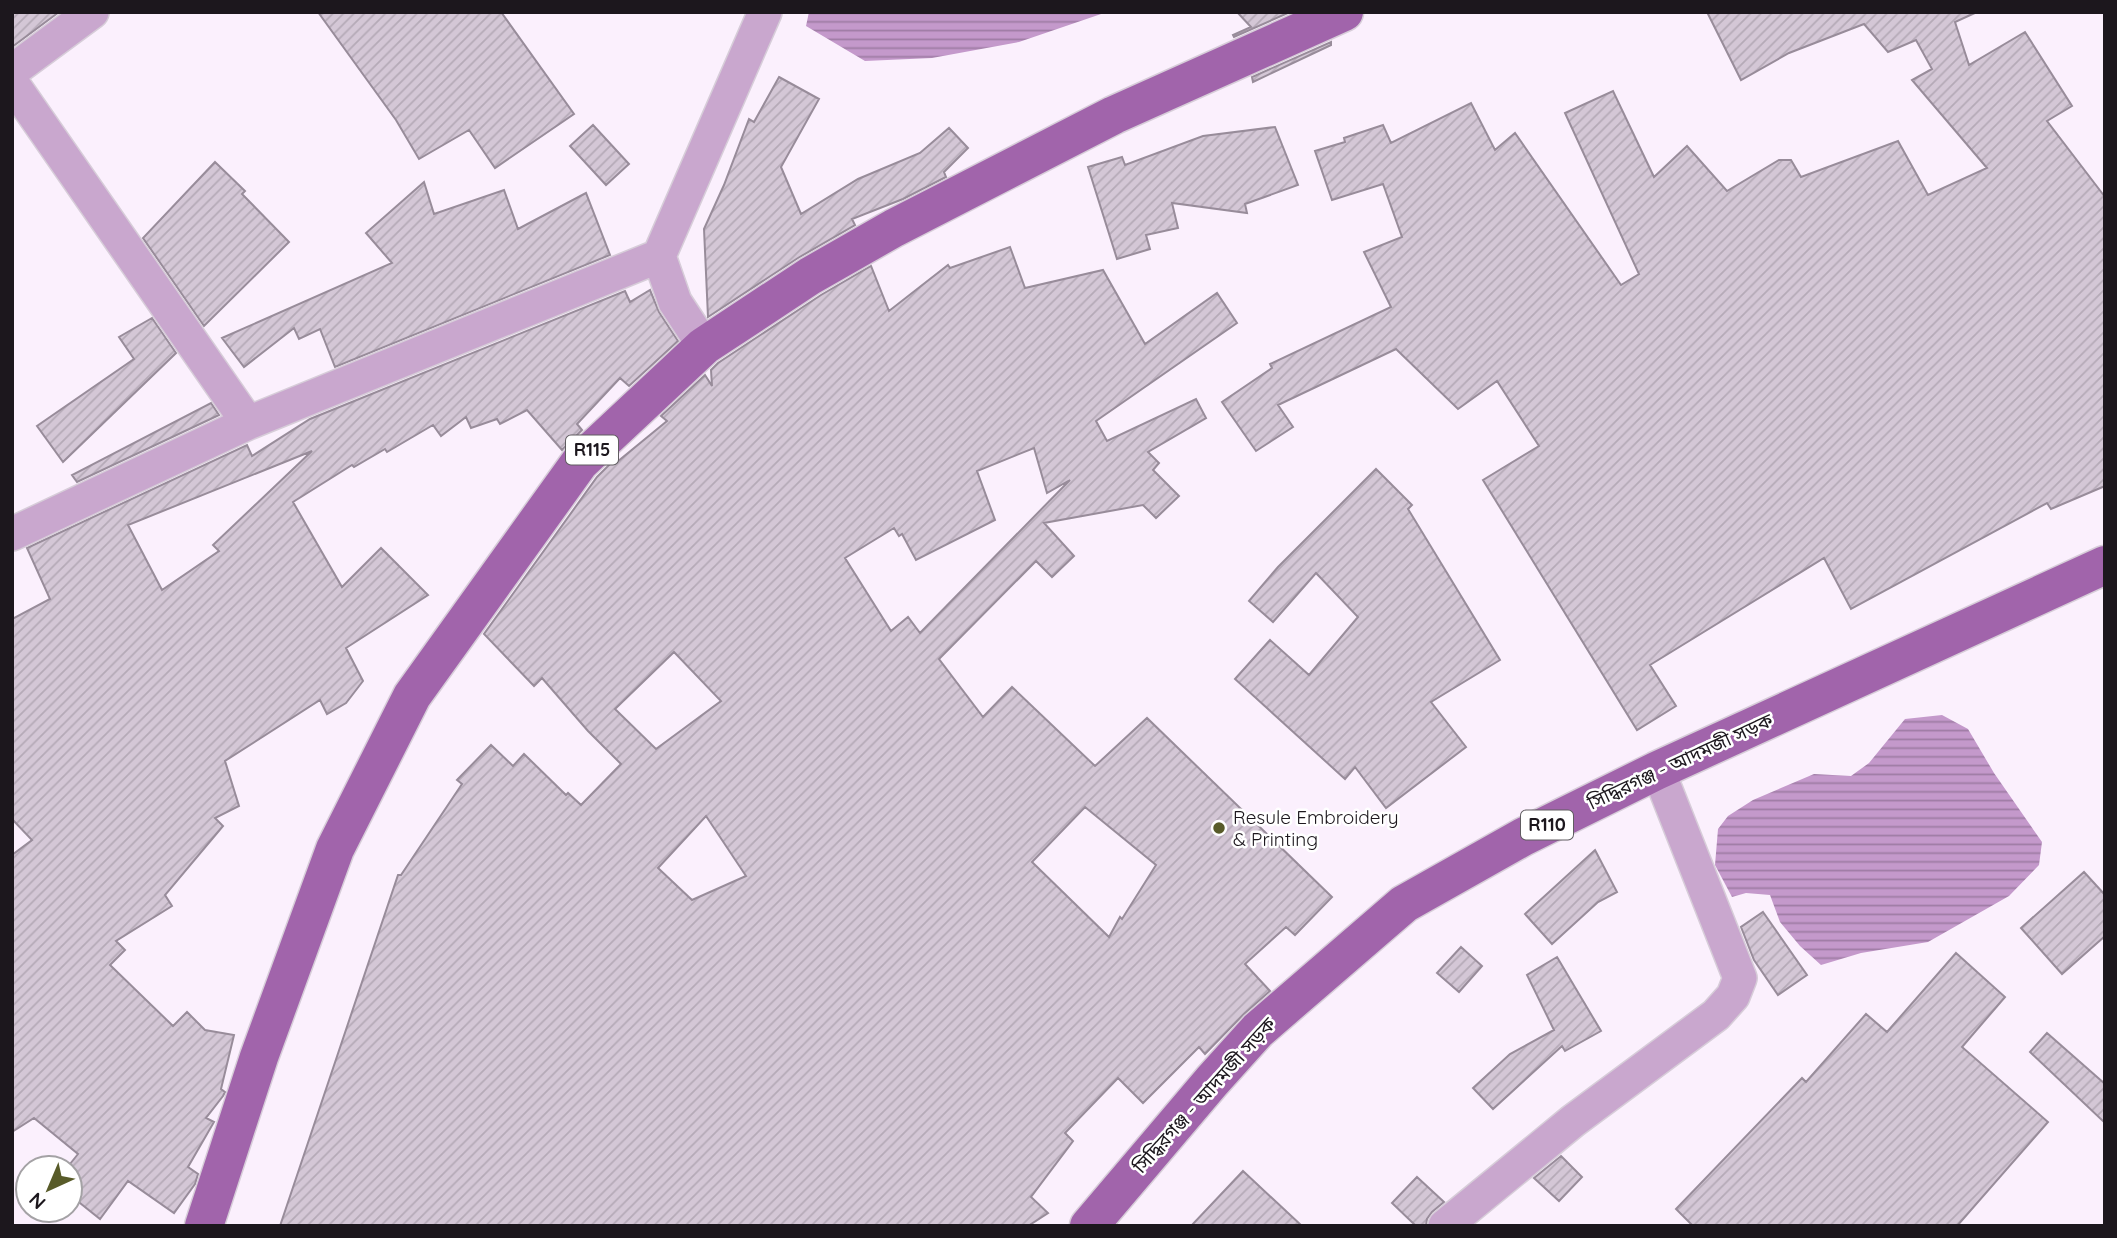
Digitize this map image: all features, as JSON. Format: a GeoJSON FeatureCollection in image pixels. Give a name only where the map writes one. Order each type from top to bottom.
{"type":"FeatureCollection","features":[{"type":"Feature","properties":{"kind":"main road","name":"R115"},"geometry":{"type":"LineString","coordinates":[[204,1226],[259,1057],[334,849],[412,696],[580,462],[704,346],[793,287],[894,228],[1114,115],[1343,12]]}},
{"type":"Feature","properties":{"kind":"main road","name":"সিদ্ধিরগঞ্জ - আদমজী সড়ক"},"geometry":{"type":"LineString","coordinates":[[1090,1226],[1258,1030],[1404,904],[1524,836],[1656,771],[2105,565]]}},
{"type":"Feature","properties":{"kind":"street"},"geometry":{"type":"LineString","coordinates":[[12,71],[92,12]]}},
{"type":"Feature","properties":{"kind":"street"},"geometry":{"type":"LineString","coordinates":[[704,346],[675,302],[659,257],[765,12]]}},
{"type":"Feature","properties":{"kind":"street"},"geometry":{"type":"LineString","coordinates":[[12,83],[248,423]]}},
{"type":"Feature","properties":{"kind":"street"},"geometry":{"type":"LineString","coordinates":[[12,534],[248,423],[659,257]]}},
{"type":"Feature","properties":{"kind":"street"},"geometry":{"type":"LineString","coordinates":[[1445,1226],[1573,1121],[1716,1015],[1733,996],[1740,978],[1656,771]]}},
{"type":"Feature","properties":{"kind":"shaded area"},"geometry":{"type":"Polygon","coordinates":[[[809,12],[1107,12],[1019,42],[932,58],[865,61],[806,26],[809,12]]]}},
{"type":"Feature","properties":{"kind":"shaded area"},"geometry":{"type":"Polygon","coordinates":[[[1942,715],[1968,729],[1994,773],[2042,842],[2039,865],[2009,896],[1928,942],[1861,953],[1821,965],[1780,922],[1770,895],[1746,893],[1732,897],[1715,865],[1718,829],[1728,816],[1753,800],[1814,774],[1851,776],[1869,763],[1905,719],[1942,715]]]}},
{"type":"Feature","properties":{"kind":"building"},"geometry":{"type":"Polygon","coordinates":[[[12,12],[59,12],[12,47],[12,12]]]}},
{"type":"Feature","properties":{"kind":"building"},"geometry":{"type":"Polygon","coordinates":[[[318,12],[501,12],[574,114],[495,168],[469,130],[419,159],[396,120],[318,12]]]}},
{"type":"Feature","properties":{"kind":"building"},"geometry":{"type":"Polygon","coordinates":[[[1237,12],[1290,12],[1234,37],[1233,35],[1251,27],[1237,12]]]}},
{"type":"Feature","properties":{"kind":"building"},"geometry":{"type":"Polygon","coordinates":[[[1707,12],[1977,12],[1955,22],[1969,65],[2025,32],[2072,106],[2047,121],[2105,197],[2105,486],[2051,509],[2047,503],[1851,609],[1824,558],[1650,665],[1676,706],[1637,730],[1483,480],[1539,446],[1497,381],[1458,409],[1396,349],[1278,405],[1293,427],[1256,451],[1222,402],[1272,368],[1270,364],[1391,307],[1364,252],[1402,237],[1383,184],[1332,200],[1315,151],[1345,142],[1344,138],[1383,125],[1391,143],[1471,103],[1495,150],[1515,133],[1621,285],[1639,274],[1565,113],[1613,91],[1654,177],[1687,146],[1727,191],[1779,160],[1791,160],[1801,177],[1898,141],[1928,195],[1987,168],[1912,80],[1932,69],[1916,40],[1888,52],[1864,24],[1789,53],[1741,80],[1707,12]]]}},
{"type":"Feature","properties":{"kind":"building"},"geometry":{"type":"Polygon","coordinates":[[[1331,42],[1331,45],[1253,82],[1252,77],[1331,42]]]}},
{"type":"Feature","properties":{"kind":"building"},"geometry":{"type":"Polygon","coordinates":[[[779,77],[819,99],[781,167],[801,214],[858,179],[920,153],[949,128],[968,148],[944,172],[946,177],[903,199],[852,219],[855,225],[798,258],[708,317],[704,229],[749,119],[754,122],[779,77]]]}},
{"type":"Feature","properties":{"kind":"building"},"geometry":{"type":"Polygon","coordinates":[[[593,125],[629,164],[606,185],[570,146],[593,125]]]}},
{"type":"Feature","properties":{"kind":"building"},"geometry":{"type":"Polygon","coordinates":[[[1275,127],[1298,185],[1245,204],[1247,213],[1172,203],[1178,228],[1146,235],[1150,249],[1117,259],[1088,167],[1122,157],[1125,165],[1203,136],[1275,127]]]}},
{"type":"Feature","properties":{"kind":"building"},"geometry":{"type":"Polygon","coordinates":[[[215,162],[245,191],[242,194],[289,242],[204,326],[143,238],[215,162]]]}},
{"type":"Feature","properties":{"kind":"building"},"geometry":{"type":"Polygon","coordinates":[[[424,182],[434,214],[504,190],[518,229],[586,193],[610,255],[335,367],[320,329],[299,339],[294,328],[244,367],[222,338],[392,263],[366,233],[424,182]]]}},
{"type":"Feature","properties":{"kind":"building"},"geometry":{"type":"Polygon","coordinates":[[[1010,247],[1025,288],[1103,270],[1145,344],[1217,293],[1237,323],[1096,421],[1107,441],[1196,399],[1206,418],[1148,452],[1159,463],[1153,470],[1179,496],[1156,518],[1143,505],[1044,523],[1074,556],[1052,577],[1036,561],[939,659],[983,717],[1012,687],[1095,766],[1147,718],[1332,897],[1295,935],[1286,927],[1245,964],[1270,991],[1205,1054],[1199,1047],[1143,1103],[1118,1078],[1065,1133],[1073,1141],[1031,1197],[1048,1213],[1028,1226],[280,1226],[398,875],[401,875],[462,784],[457,780],[491,745],[513,766],[524,754],[566,795],[568,793],[581,805],[621,764],[542,678],[534,686],[484,634],[597,477],[615,459],[617,462],[667,421],[661,416],[705,375],[712,386],[711,370],[718,363],[821,295],[871,266],[889,311],[948,265],[950,268],[1010,247]],[[1034,448],[977,471],[995,520],[916,560],[902,534],[899,536],[894,528],[845,558],[891,631],[908,617],[920,633],[1070,480],[1047,493],[1034,448]],[[674,652],[615,709],[656,749],[721,701],[674,652]],[[1085,807],[1032,862],[1109,937],[1156,865],[1085,807]],[[706,816],[658,868],[692,900],[746,876],[706,816]]]}},
{"type":"Feature","properties":{"kind":"building"},"geometry":{"type":"Polygon","coordinates":[[[650,290],[659,312],[678,341],[629,386],[620,378],[577,424],[582,430],[562,450],[527,410],[500,424],[497,419],[471,428],[466,417],[441,436],[433,425],[387,452],[385,449],[354,467],[352,465],[293,502],[342,587],[381,548],[428,595],[346,648],[363,681],[346,703],[327,714],[320,700],[225,761],[239,806],[215,818],[223,826],[165,895],[172,906],[116,941],[125,950],[110,965],[173,1026],[187,1012],[205,1030],[234,1035],[221,1089],[225,1092],[206,1118],[214,1122],[188,1167],[198,1174],[195,1184],[174,1213],[128,1181],[100,1219],[84,1206],[84,1154],[78,1154],[34,1118],[12,1132],[12,855],[32,840],[12,819],[12,619],[50,599],[27,548],[247,445],[252,456],[310,419],[625,291],[630,302],[650,290]],[[312,451],[128,525],[162,590],[219,551],[213,545],[312,451]]]}},
{"type":"Feature","properties":{"kind":"building"},"geometry":{"type":"Polygon","coordinates":[[[152,318],[176,353],[63,462],[37,426],[134,359],[119,337],[152,318]]]}},
{"type":"Feature","properties":{"kind":"building"},"geometry":{"type":"Polygon","coordinates":[[[211,403],[219,415],[77,482],[72,475],[211,403]]]}},
{"type":"Feature","properties":{"kind":"building"},"geometry":{"type":"Polygon","coordinates":[[[1376,469],[1412,505],[1408,509],[1500,660],[1431,702],[1466,747],[1386,808],[1355,767],[1345,779],[1235,679],[1270,640],[1309,675],[1358,617],[1316,573],[1273,622],[1249,601],[1278,567],[1376,469]]]}},
{"type":"Feature","properties":{"kind":"building"},"geometry":{"type":"Polygon","coordinates":[[[1595,850],[1617,892],[1598,902],[1552,944],[1525,914],[1595,850]]]}},
{"type":"Feature","properties":{"kind":"building"},"geometry":{"type":"Polygon","coordinates":[[[2084,872],[2105,895],[2105,936],[2062,974],[2021,928],[2084,872]]]}},
{"type":"Feature","properties":{"kind":"building"},"geometry":{"type":"Polygon","coordinates":[[[1763,912],[1807,975],[1778,995],[1754,960],[1741,927],[1763,912]]]}},
{"type":"Feature","properties":{"kind":"building"},"geometry":{"type":"Polygon","coordinates":[[[1461,947],[1482,966],[1459,992],[1437,973],[1461,947]]]}},
{"type":"Feature","properties":{"kind":"building"},"geometry":{"type":"Polygon","coordinates":[[[1956,953],[2005,997],[1962,1047],[2048,1122],[1957,1226],[1693,1226],[1676,1209],[1802,1078],[1806,1082],[1866,1014],[1887,1032],[1956,953]]]}},
{"type":"Feature","properties":{"kind":"building"},"geometry":{"type":"Polygon","coordinates":[[[1557,957],[1601,1031],[1565,1051],[1562,1046],[1493,1109],[1473,1088],[1510,1054],[1554,1030],[1527,975],[1557,957]]]}},
{"type":"Feature","properties":{"kind":"building"},"geometry":{"type":"Polygon","coordinates":[[[2047,1033],[2105,1084],[2105,1123],[2030,1052],[2047,1033]]]}},
{"type":"Feature","properties":{"kind":"building"},"geometry":{"type":"Polygon","coordinates":[[[1561,1156],[1582,1177],[1559,1201],[1534,1178],[1561,1156]]]}},
{"type":"Feature","properties":{"kind":"building"},"geometry":{"type":"Polygon","coordinates":[[[1243,1171],[1302,1226],[1191,1226],[1243,1171]]]}},
{"type":"Feature","properties":{"kind":"building"},"geometry":{"type":"Polygon","coordinates":[[[1417,1177],[1444,1202],[1432,1212],[1426,1226],[1416,1226],[1392,1203],[1417,1177]]]}},
{"type":"Feature","properties":{"kind":"place","name":"Resule Embroidery & Printing"},"geometry":{"type":"Point","coordinates":[1219,828]}}]}
